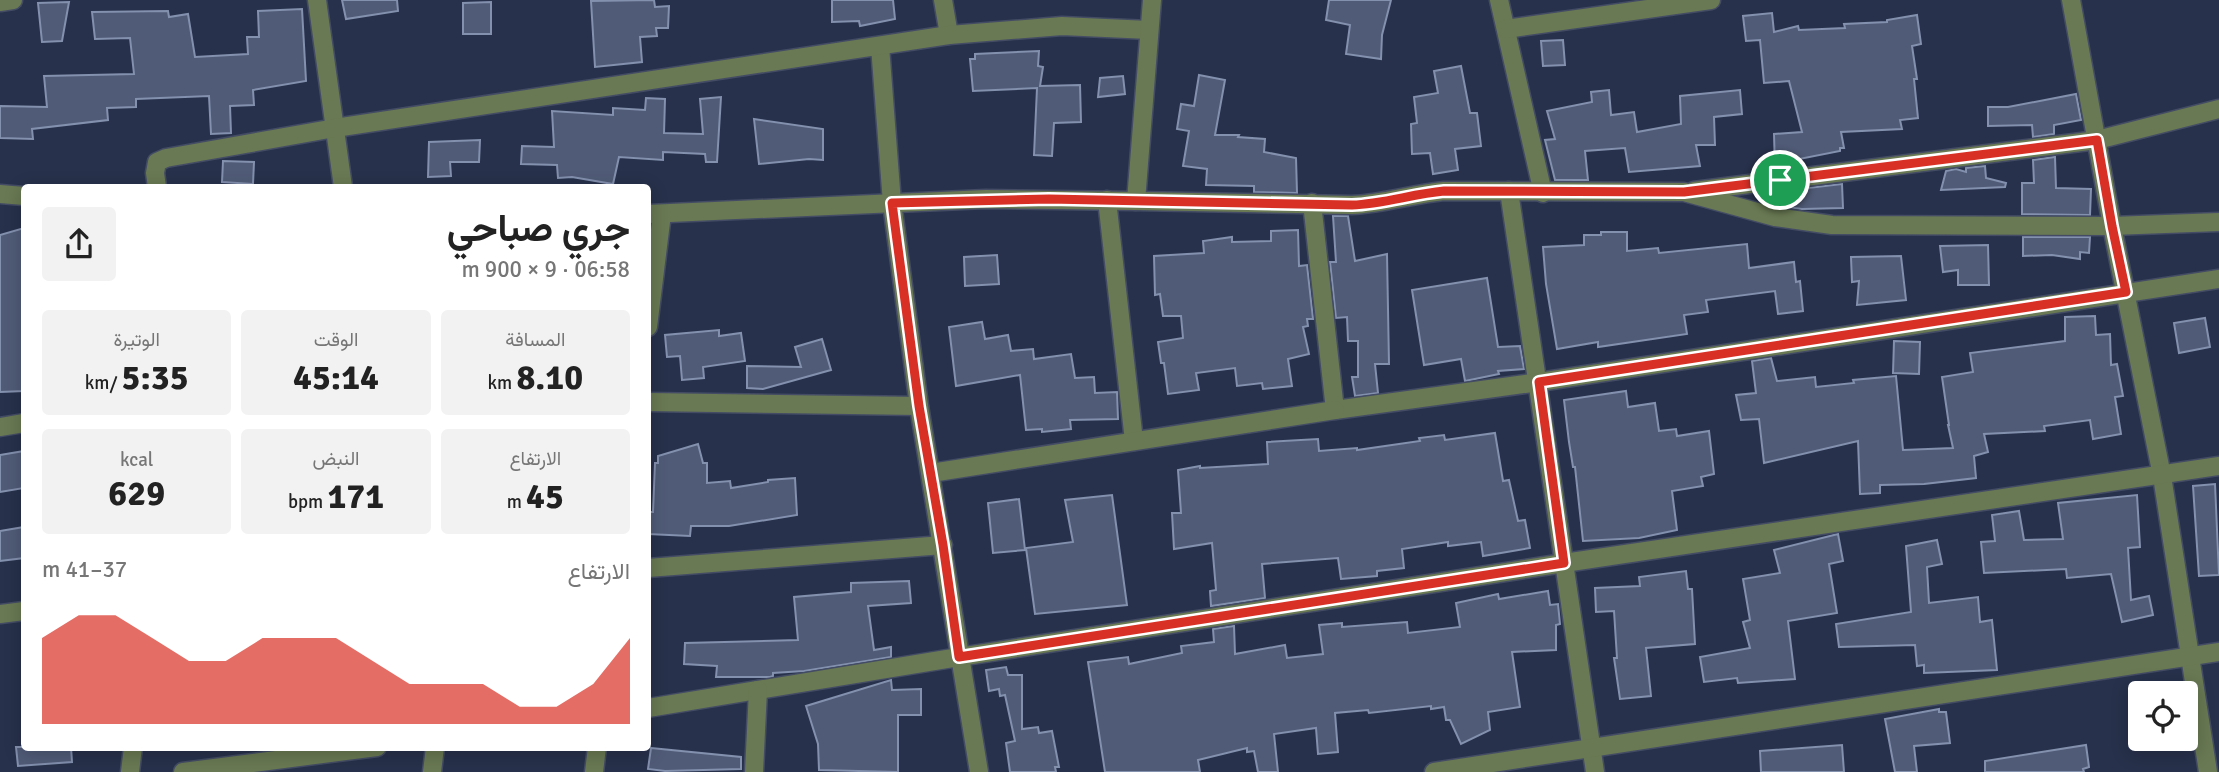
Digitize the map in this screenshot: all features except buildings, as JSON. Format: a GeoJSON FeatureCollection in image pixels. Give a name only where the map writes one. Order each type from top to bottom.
{"type":"FeatureCollection","features":[{"type":"Feature","properties":{"kind":"street"},"geometry":{"type":"LineString","coordinates":[[0,2],[13,0]]}},
{"type":"Feature","properties":{"kind":"street"},"geometry":{"type":"LineString","coordinates":[[317,0],[343,184]]}},
{"type":"Feature","properties":{"kind":"street"},"geometry":{"type":"LineString","coordinates":[[943,0],[950,35]]}},
{"type":"Feature","properties":{"kind":"street"},"geometry":{"type":"LineString","coordinates":[[1136,201],[1152,0]]}},
{"type":"Feature","properties":{"kind":"street"},"geometry":{"type":"LineString","coordinates":[[1499,0],[1543,193]]}},
{"type":"Feature","properties":{"kind":"street"},"geometry":{"type":"LineString","coordinates":[[1506,29],[1680,2],[1711,0]]}},
{"type":"Feature","properties":{"kind":"street"},"geometry":{"type":"LineString","coordinates":[[2071,0],[2112,226],[2162,476],[2208,772]]}},
{"type":"Feature","properties":{"kind":"street"},"geometry":{"type":"LineString","coordinates":[[157,184],[157,162],[166,158],[335,128],[950,35],[1062,26],[1149,30]]}},
{"type":"Feature","properties":{"kind":"street"},"geometry":{"type":"LineString","coordinates":[[880,46],[892,203],[919,406],[979,772]]}},
{"type":"Feature","properties":{"kind":"street"},"geometry":{"type":"LineString","coordinates":[[651,279],[655,214],[986,199],[1368,205],[1422,193],[1684,192],[2097,140],[2219,109]]}},
{"type":"Feature","properties":{"kind":"street"},"geometry":{"type":"LineString","coordinates":[[1509,191],[1595,772]]}},
{"type":"Feature","properties":{"kind":"street"},"geometry":{"type":"LineString","coordinates":[[1684,192],[1775,217],[1832,225],[2112,226],[2219,222]]}},
{"type":"Feature","properties":{"kind":"street"},"geometry":{"type":"LineString","coordinates":[[0,194],[21,196]]}},
{"type":"Feature","properties":{"kind":"street"},"geometry":{"type":"LineString","coordinates":[[1107,200],[1134,441]]}},
{"type":"Feature","properties":{"kind":"street"},"geometry":{"type":"LineString","coordinates":[[1312,203],[1335,410]]}},
{"type":"Feature","properties":{"kind":"street"},"geometry":{"type":"LineString","coordinates":[[931,473],[1335,410],[1539,382],[2219,279]]}},
{"type":"Feature","properties":{"kind":"street"},"geometry":{"type":"LineString","coordinates":[[651,402],[919,406]]}},
{"type":"Feature","properties":{"kind":"street"},"geometry":{"type":"LineString","coordinates":[[0,427],[21,424]]}},
{"type":"Feature","properties":{"kind":"street"},"geometry":{"type":"LineString","coordinates":[[651,708],[1564,563],[2219,466]]}},
{"type":"Feature","properties":{"kind":"street"},"geometry":{"type":"LineString","coordinates":[[651,568],[943,545]]}},
{"type":"Feature","properties":{"kind":"street"},"geometry":{"type":"LineString","coordinates":[[0,614],[21,611]]}},
{"type":"Feature","properties":{"kind":"street"},"geometry":{"type":"LineString","coordinates":[[1434,772],[2219,652]]}},
{"type":"Feature","properties":{"kind":"street"},"geometry":{"type":"LineString","coordinates":[[754,772],[758,690]]}},
{"type":"Feature","properties":{"kind":"street"},"geometry":{"type":"LineString","coordinates":[[130,772],[133,751]]}},
{"type":"Feature","properties":{"kind":"street"},"geometry":{"type":"LineString","coordinates":[[183,772],[287,765],[357,751]]}},
{"type":"Feature","properties":{"kind":"street"},"geometry":{"type":"LineString","coordinates":[[432,772],[435,751]]}},
{"type":"Feature","properties":{"kind":"street"},"geometry":{"type":"LineString","coordinates":[[594,772],[597,751]]}},
{"type":"Feature","properties":{"kind":"route"},"geometry":{"type":"LineString","coordinates":[[2097,140],[2126,292],[1539,382],[1564,563],[959,657],[919,406],[892,203],[1049,199],[1368,205],[1444,191],[1684,192],[1780,180],[2097,140]]}}]}
